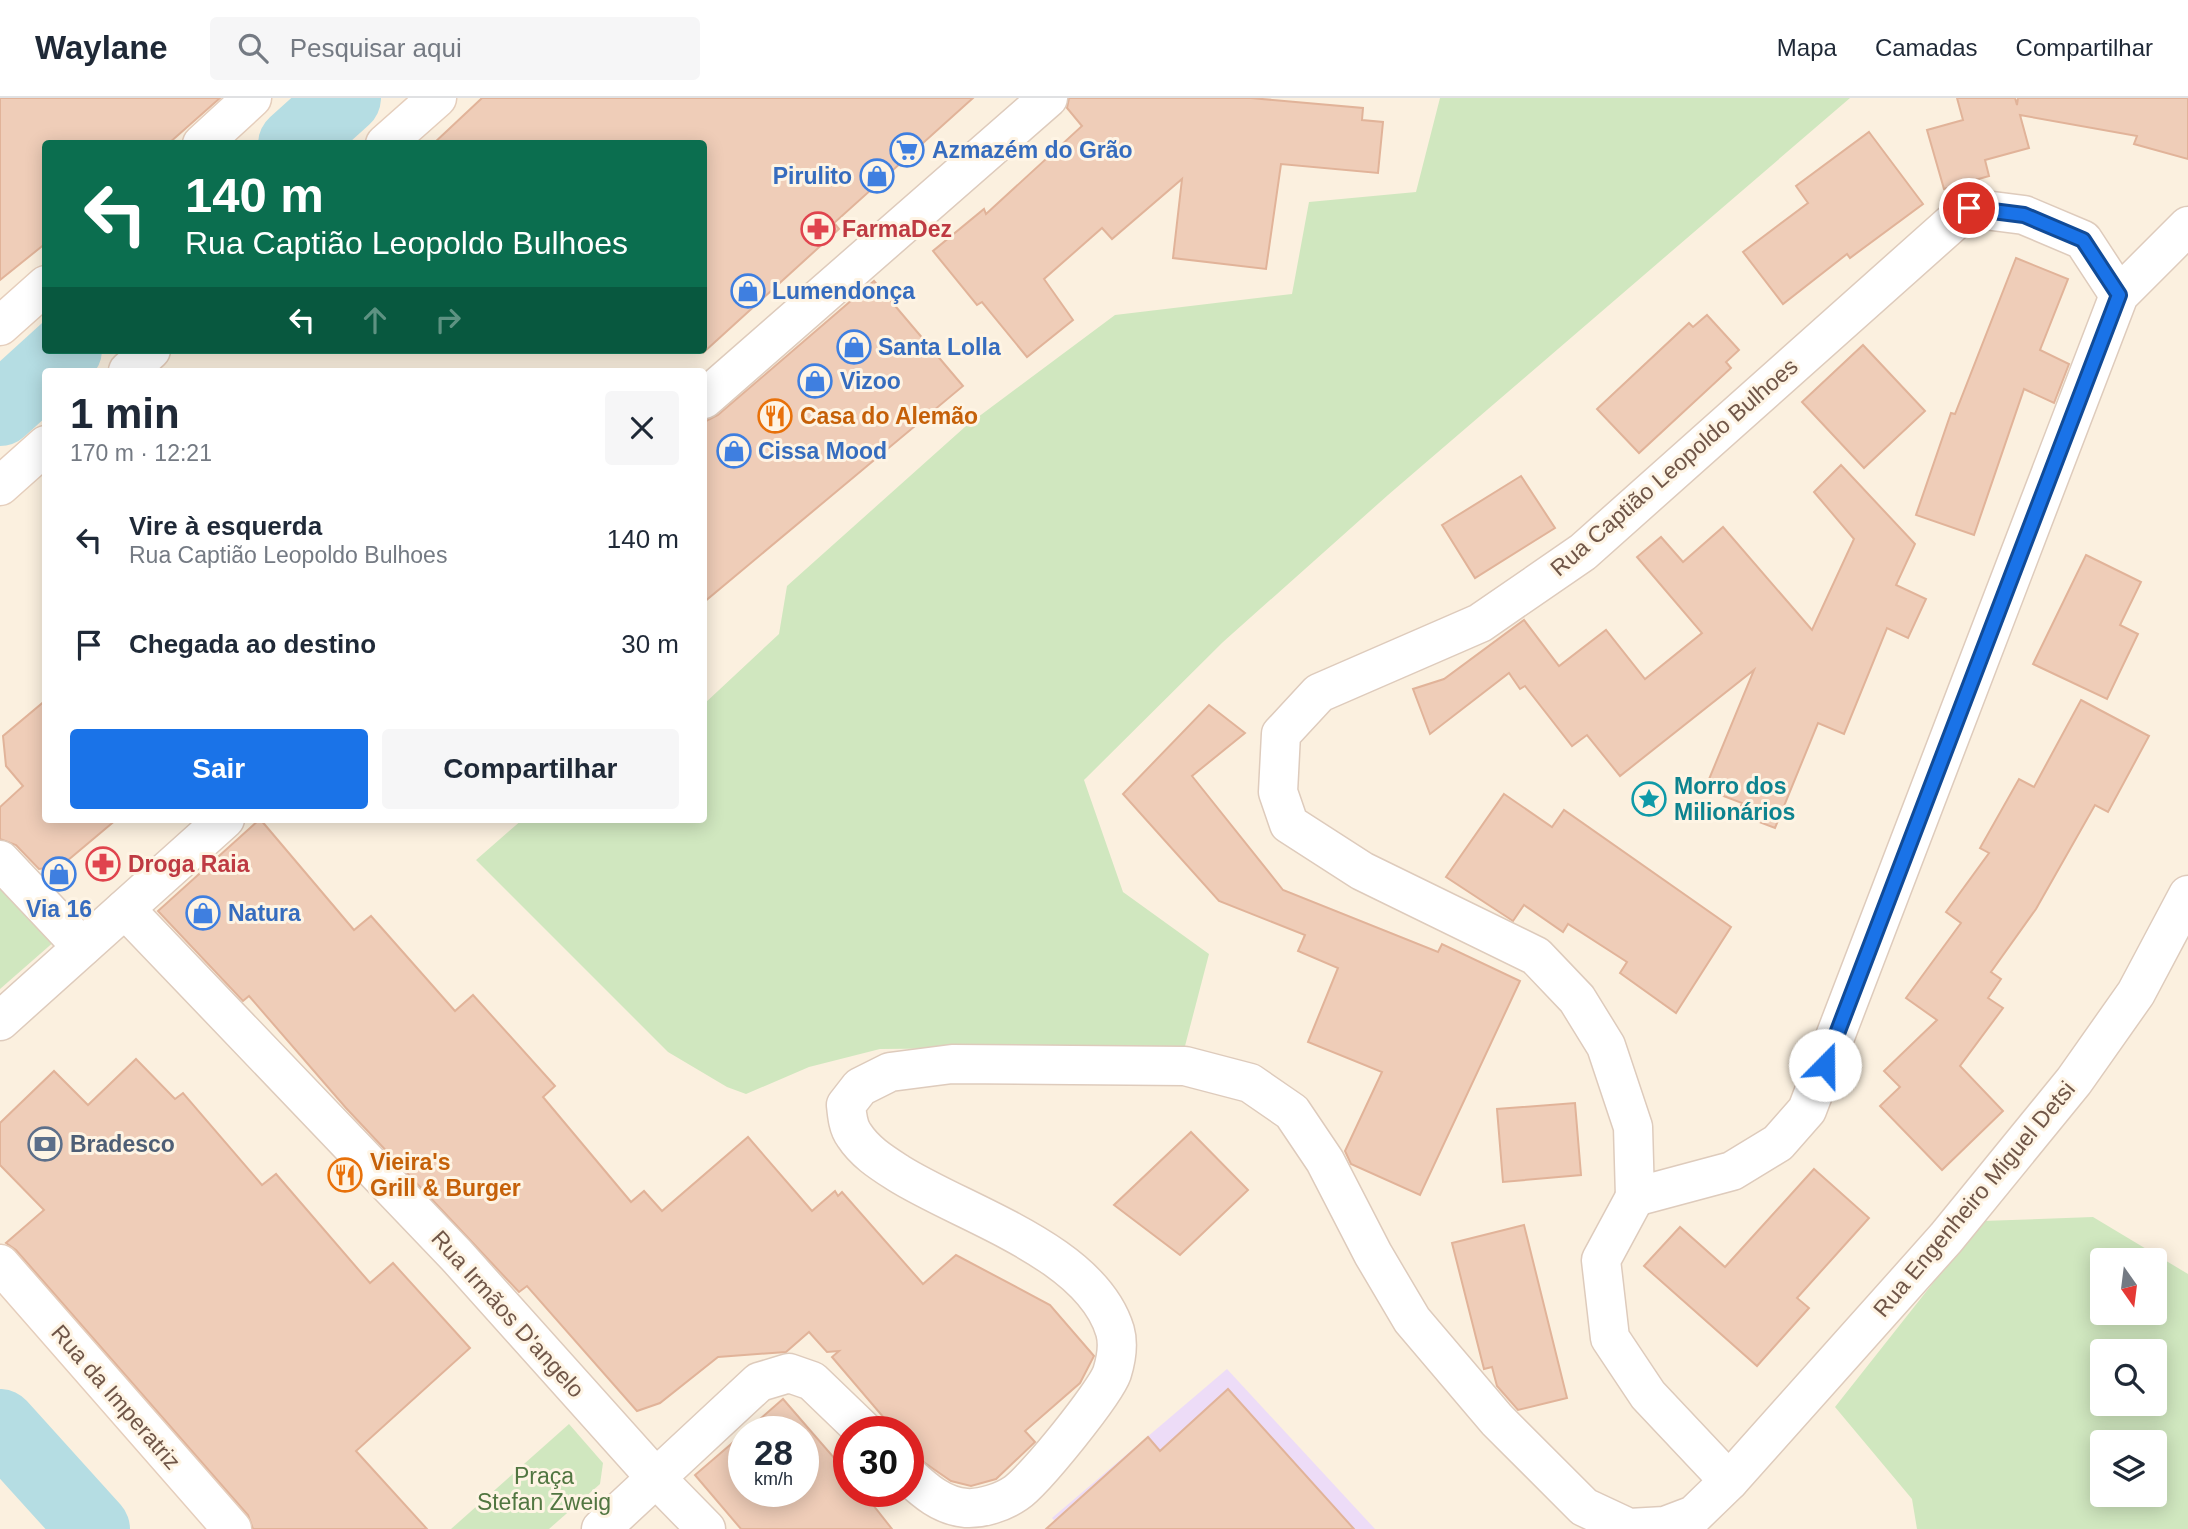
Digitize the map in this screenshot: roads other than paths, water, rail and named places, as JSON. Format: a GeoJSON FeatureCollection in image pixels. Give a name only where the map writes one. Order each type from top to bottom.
{"type":"FeatureCollection","features":[{"type":"Feature","properties":{"kind":"street"},"geometry":{"type":"LineString","coordinates":[[206,140],[252,98]]}},
{"type":"Feature","properties":{"kind":"street"},"geometry":{"type":"LineString","coordinates":[[390,140],[437,98]]}},
{"type":"Feature","properties":{"kind":"street"},"geometry":{"type":"LineString","coordinates":[[707,396],[1048,98]]}},
{"type":"Feature","properties":{"kind":"street","name":"Rua Captião Leopoldo Bulhoes"},"geometry":{"type":"LineString","coordinates":[[1635,1197],[1633,1127],[1606,1046],[1577,999],[1536,956],[1362,871],[1289,824],[1278,792],[1281,734],[1319,693],[1480,623],[1583,552],[1969,208],[2024,215],[2083,240],[2119,295]]}},
{"type":"Feature","properties":{"kind":"street"},"geometry":{"type":"LineString","coordinates":[[1729,1481],[1648,1395],[1611,1338],[1601,1260],[1635,1197],[1731,1171],[1778,1143],[1807,1110],[2119,295],[2188,226]]}},
{"type":"Feature","properties":{"kind":"street"},"geometry":{"type":"LineString","coordinates":[[0,326],[42,289]]}},
{"type":"Feature","properties":{"kind":"street"},"geometry":{"type":"LineString","coordinates":[[131,368],[147,354]]}},
{"type":"Feature","properties":{"kind":"street"},"geometry":{"type":"LineString","coordinates":[[0,486],[42,449]]}},
{"type":"Feature","properties":{"kind":"street"},"geometry":{"type":"LineString","coordinates":[[0,1021],[221,823]]}},
{"type":"Feature","properties":{"kind":"street"},"geometry":{"type":"LineString","coordinates":[[0,860],[82,947]]}},
{"type":"Feature","properties":{"kind":"street","name":"Rua Engenheiro Miguel Detsi"},"geometry":{"type":"LineString","coordinates":[[924,1490],[949,1505],[969,1508],[996,1503],[1017,1492],[1057,1450],[1111,1376],[1118,1348],[1115,1331],[1101,1302],[1071,1270],[1009,1230],[923,1189],[873,1157],[852,1133],[846,1105],[860,1087],[890,1072],[952,1064],[1185,1066],[1250,1083],[1292,1112],[1325,1161],[1373,1254],[1412,1320],[1497,1420],[1584,1507],[1629,1528],[1665,1526],[1694,1515],[1729,1481],[1946,1238],[2074,1081],[2136,993],[2188,895]]}},
{"type":"Feature","properties":{"kind":"street","name":"Rua Irmãos D'angelo"},"geometry":{"type":"LineString","coordinates":[[125,909],[456,1255],[656,1478],[706,1529]]}},
{"type":"Feature","properties":{"kind":"street","name":"Rua da Imperatriz"},"geometry":{"type":"LineString","coordinates":[[0,1265],[232,1529]]}},
{"type":"Feature","properties":{"kind":"street"},"geometry":{"type":"LineString","coordinates":[[601,1529],[759,1382],[789,1373],[812,1381],[848,1416]]}},
{"type":"Feature","properties":{"kind":"waterway"},"geometry":{"type":"LineString","coordinates":[[298,140],[345,98]]}},
{"type":"Feature","properties":{"kind":"waterway"},"geometry":{"type":"LineString","coordinates":[[46,368],[62,354]]}},
{"type":"Feature","properties":{"kind":"waterway"},"geometry":{"type":"LineString","coordinates":[[0,410],[42,372]]}},
{"type":"Feature","properties":{"kind":"waterway"},"geometry":{"type":"LineString","coordinates":[[0,1425],[94,1529]]}},
{"type":"Feature","properties":{"kind":"place","name":"Azmazém do Grão"},"geometry":{"type":"Point","coordinates":[907,150]}},
{"type":"Feature","properties":{"kind":"place","name":"Pirulito"},"geometry":{"type":"Point","coordinates":[877,176]}},
{"type":"Feature","properties":{"kind":"place","name":"FarmaDez"},"geometry":{"type":"Point","coordinates":[818,229]}},
{"type":"Feature","properties":{"kind":"place","name":"Lumendonça"},"geometry":{"type":"Point","coordinates":[748,291]}},
{"type":"Feature","properties":{"kind":"place","name":"Santa Lolla"},"geometry":{"type":"Point","coordinates":[854,347]}},
{"type":"Feature","properties":{"kind":"place","name":"Vizoo"},"geometry":{"type":"Point","coordinates":[815,381]}},
{"type":"Feature","properties":{"kind":"place","name":"Casa do Alemão"},"geometry":{"type":"Point","coordinates":[775,416]}},
{"type":"Feature","properties":{"kind":"place","name":"Cissa Mood"},"geometry":{"type":"Point","coordinates":[734,451]}},
{"type":"Feature","properties":{"kind":"place","name":"Morro dos Milionários"},"geometry":{"type":"Point","coordinates":[1649,799]}},
{"type":"Feature","properties":{"kind":"place","name":"Droga Raia"},"geometry":{"type":"Point","coordinates":[103,864]}},
{"type":"Feature","properties":{"kind":"place","name":"Via 16"},"geometry":{"type":"Point","coordinates":[59,874]}},
{"type":"Feature","properties":{"kind":"place","name":"Natura"},"geometry":{"type":"Point","coordinates":[203,913]}},
{"type":"Feature","properties":{"kind":"place","name":"Bradesco"},"geometry":{"type":"Point","coordinates":[45,1144]}},
{"type":"Feature","properties":{"kind":"place","name":"Vieira's Grill & Burger"},"geometry":{"type":"Point","coordinates":[345,1175]}},
{"type":"Feature","properties":{"kind":"park label","name":"Praça Stefan Zweig"},"geometry":{"type":"Point","coordinates":[544,1489]}}]}
